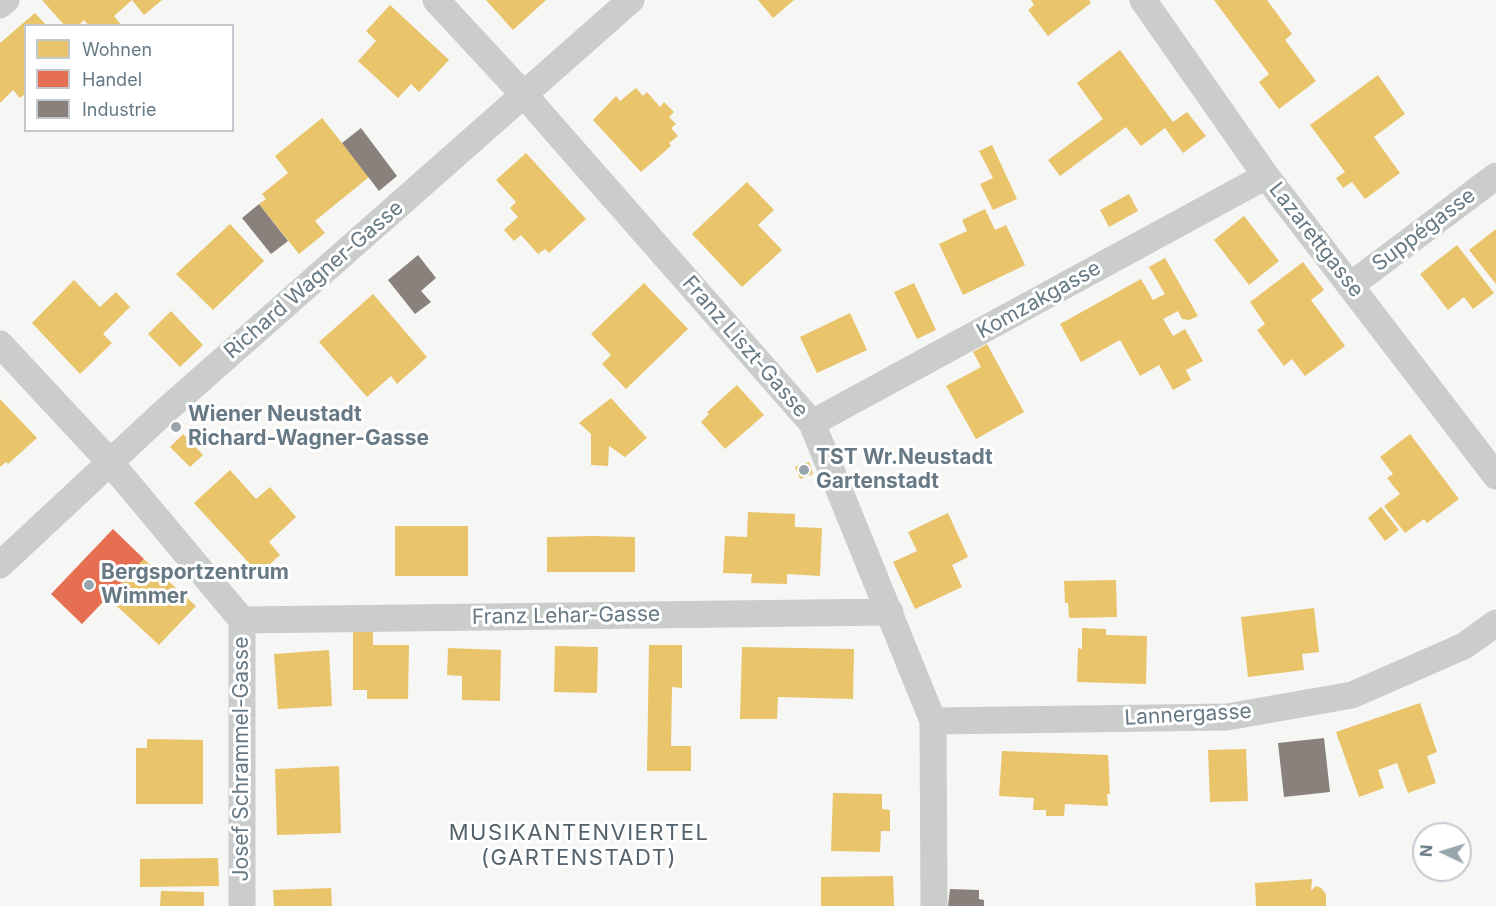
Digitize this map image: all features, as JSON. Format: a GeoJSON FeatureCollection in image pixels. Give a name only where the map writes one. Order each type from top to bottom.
{"type":"FeatureCollection","features":[{"type":"Feature","properties":{"kind":"street"},"geometry":{"type":"LineString","coordinates":[[0,5],[6,0]]}},
{"type":"Feature","properties":{"kind":"street","name":"Franz Liszt-Gasse"},"geometry":{"type":"LineString","coordinates":[[436,0],[525,96],[812,423],[933,721],[934,906]]}},
{"type":"Feature","properties":{"kind":"street","name":"Richard Wagner-Gasse"},"geometry":{"type":"LineString","coordinates":[[0,565],[109,461],[631,0]]}},
{"type":"Feature","properties":{"kind":"street","name":"Lazarettgasse"},"geometry":{"type":"LineString","coordinates":[[1143,0],[1266,176],[1352,285],[1496,476]]}},
{"type":"Feature","properties":{"kind":"street","name":"Komzakgasse"},"geometry":{"type":"LineString","coordinates":[[812,423],[1266,176]]}},
{"type":"Feature","properties":{"kind":"street","name":"Suppégasse"},"geometry":{"type":"LineString","coordinates":[[1352,285],[1496,176]]}},
{"type":"Feature","properties":{"kind":"street","name":"Josef Schrammel-Gasse"},"geometry":{"type":"LineString","coordinates":[[0,344],[109,461],[242,620],[242,906]]}},
{"type":"Feature","properties":{"kind":"street","name":"Franz Lehar-Gasse"},"geometry":{"type":"LineString","coordinates":[[242,620],[890,612]]}},
{"type":"Feature","properties":{"kind":"street","name":"Lannergasse"},"geometry":{"type":"LineString","coordinates":[[933,721],[1238,715],[1352,695],[1464,646],[1496,623]]}},
{"type":"Feature","properties":{"kind":"building: Wohnen"},"geometry":{"type":"Polygon","coordinates":[[[42,0],[132,0],[114,16],[120,24],[87,24],[84,20],[80,24],[63,24],[42,0]]]}},
{"type":"Feature","properties":{"kind":"building: Wohnen"},"geometry":{"type":"Polygon","coordinates":[[[132,0],[162,0],[144,15],[132,0]]]}},
{"type":"Feature","properties":{"kind":"building: Wohnen"},"geometry":{"type":"Polygon","coordinates":[[[486,0],[546,0],[513,30],[486,0]]]}},
{"type":"Feature","properties":{"kind":"building: Wohnen"},"geometry":{"type":"Polygon","coordinates":[[[758,0],[794,0],[773,18],[758,0]]]}},
{"type":"Feature","properties":{"kind":"building: Wohnen"},"geometry":{"type":"Polygon","coordinates":[[[1031,0],[1089,0],[1091,3],[1048,36],[1028,10],[1034,5],[1031,0]]]}},
{"type":"Feature","properties":{"kind":"building: Wohnen"},"geometry":{"type":"Polygon","coordinates":[[[1214,0],[1267,0],[1292,34],[1285,40],[1316,81],[1279,109],[1259,82],[1269,74],[1214,0]]]}},
{"type":"Feature","properties":{"kind":"building: Wohnen"},"geometry":{"type":"Polygon","coordinates":[[[390,5],[449,60],[419,92],[411,84],[398,98],[358,61],[376,41],[366,31],[390,5]]]}},
{"type":"Feature","properties":{"kind":"building: Wohnen"},"geometry":{"type":"Polygon","coordinates":[[[35,13],[45,24],[24,24],[24,95],[20,98],[13,90],[0,103],[0,43],[35,13]]]}},
{"type":"Feature","properties":{"kind":"building: Wohnen"},"geometry":{"type":"Polygon","coordinates":[[[1120,50],[1173,122],[1187,112],[1206,136],[1183,153],[1165,128],[1141,146],[1126,127],[1060,176],[1048,160],[1103,119],[1077,83],[1120,50]]]}},
{"type":"Feature","properties":{"kind":"building: Wohnen"},"geometry":{"type":"Polygon","coordinates":[[[1378,75],[1405,114],[1374,137],[1400,173],[1365,199],[1352,182],[1343,188],[1336,178],[1345,172],[1310,125],[1378,75]]]}},
{"type":"Feature","properties":{"kind":"building: Wohnen"},"geometry":{"type":"Polygon","coordinates":[[[636,88],[643,96],[647,92],[660,107],[664,102],[674,112],[669,117],[676,124],[671,128],[678,136],[669,143],[671,146],[641,172],[593,120],[616,96],[620,101],[636,88]]]}},
{"type":"Feature","properties":{"kind":"building: Wohnen"},"geometry":{"type":"Polygon","coordinates":[[[322,118],[369,177],[315,221],[325,233],[299,254],[259,204],[266,199],[262,194],[288,173],[275,156],[322,118]]]}},
{"type":"Feature","properties":{"kind":"building: Wohnen"},"geometry":{"type":"Polygon","coordinates":[[[992,145],[1017,199],[993,210],[980,184],[993,178],[979,151],[992,145]]]}},
{"type":"Feature","properties":{"kind":"building: Wohnen"},"geometry":{"type":"Polygon","coordinates":[[[526,153],[586,219],[549,253],[545,249],[538,254],[521,235],[514,241],[504,230],[518,217],[510,208],[516,202],[496,180],[526,153]]]}},
{"type":"Feature","properties":{"kind":"building: Wohnen"},"geometry":{"type":"Polygon","coordinates":[[[747,182],[774,210],[758,225],[782,250],[742,287],[692,234],[747,182]]]}},
{"type":"Feature","properties":{"kind":"building: Wohnen"},"geometry":{"type":"Polygon","coordinates":[[[1129,194],[1138,211],[1109,227],[1100,210],[1129,194]]]}},
{"type":"Feature","properties":{"kind":"building: Wohnen"},"geometry":{"type":"Polygon","coordinates":[[[985,209],[995,230],[1006,225],[1025,265],[963,295],[939,244],[967,231],[962,220],[985,209]]]}},
{"type":"Feature","properties":{"kind":"building: Wohnen"},"geometry":{"type":"Polygon","coordinates":[[[1244,216],[1279,261],[1249,285],[1214,240],[1244,216]]]}},
{"type":"Feature","properties":{"kind":"building: Wohnen"},"geometry":{"type":"Polygon","coordinates":[[[230,224],[264,261],[213,310],[176,274],[230,224]]]}},
{"type":"Feature","properties":{"kind":"building: Wohnen"},"geometry":{"type":"Polygon","coordinates":[[[1496,229],[1496,284],[1469,250],[1496,229]]]}},
{"type":"Feature","properties":{"kind":"building: Wohnen"},"geometry":{"type":"Polygon","coordinates":[[[1457,245],[1494,293],[1473,309],[1464,297],[1448,310],[1420,274],[1457,245]]]}},
{"type":"Feature","properties":{"kind":"building: Wohnen"},"geometry":{"type":"Polygon","coordinates":[[[1165,258],[1198,316],[1189,320],[1182,319],[1178,311],[1163,319],[1173,336],[1185,329],[1203,361],[1186,370],[1191,380],[1173,390],[1159,365],[1140,376],[1120,340],[1081,362],[1060,324],[1141,279],[1153,300],[1165,294],[1149,267],[1165,258]]]}},
{"type":"Feature","properties":{"kind":"building: Wohnen"},"geometry":{"type":"Polygon","coordinates":[[[1303,262],[1324,290],[1311,300],[1345,346],[1305,376],[1292,359],[1284,366],[1257,330],[1265,324],[1250,302],[1303,262]]]}},
{"type":"Feature","properties":{"kind":"building: Wohnen"},"geometry":{"type":"Polygon","coordinates":[[[74,280],[100,307],[116,292],[130,307],[103,334],[112,343],[80,374],[32,323],[74,280]]]}},
{"type":"Feature","properties":{"kind":"building: Wohnen"},"geometry":{"type":"Polygon","coordinates":[[[644,283],[688,329],[626,389],[602,364],[611,355],[591,334],[644,283]]]}},
{"type":"Feature","properties":{"kind":"building: Wohnen"},"geometry":{"type":"Polygon","coordinates":[[[914,283],[936,330],[917,339],[894,292],[914,283]]]}},
{"type":"Feature","properties":{"kind":"building: Wohnen"},"geometry":{"type":"Polygon","coordinates":[[[373,294],[427,357],[397,384],[391,376],[367,397],[319,342],[373,294]]]}},
{"type":"Feature","properties":{"kind":"building: Wohnen"},"geometry":{"type":"Polygon","coordinates":[[[171,311],[203,345],[180,367],[148,334],[171,311]]]}},
{"type":"Feature","properties":{"kind":"building: Wohnen"},"geometry":{"type":"Polygon","coordinates":[[[850,313],[867,350],[817,373],[800,337],[850,313]]]}},
{"type":"Feature","properties":{"kind":"building: Wohnen"},"geometry":{"type":"Polygon","coordinates":[[[987,344],[1024,412],[976,439],[946,386],[981,367],[973,352],[987,344]]]}},
{"type":"Feature","properties":{"kind":"building: Wohnen"},"geometry":{"type":"Polygon","coordinates":[[[737,385],[764,415],[725,449],[701,422],[709,414],[707,412],[737,385]]]}},
{"type":"Feature","properties":{"kind":"building: Wohnen"},"geometry":{"type":"Polygon","coordinates":[[[611,398],[647,438],[625,457],[609,446],[608,466],[591,465],[591,434],[579,423],[611,398]]]}},
{"type":"Feature","properties":{"kind":"building: Wohnen"},"geometry":{"type":"Polygon","coordinates":[[[0,399],[37,438],[8,464],[6,462],[0,467],[0,399]]]}},
{"type":"Feature","properties":{"kind":"building: Wohnen"},"geometry":{"type":"Polygon","coordinates":[[[183,434],[203,455],[190,467],[170,447],[183,434]]]}},
{"type":"Feature","properties":{"kind":"building: Wohnen"},"geometry":{"type":"Polygon","coordinates":[[[1410,434],[1459,499],[1427,523],[1424,519],[1405,533],[1384,506],[1400,494],[1387,478],[1393,474],[1380,457],[1410,434]]]}},
{"type":"Feature","properties":{"kind":"building: Wohnen","name":"TST Wr.Neustadt Gartenstadt"},"geometry":{"type":"Polygon","coordinates":[[[809,462],[813,474],[800,479],[795,467],[809,462]]]}},
{"type":"Feature","properties":{"kind":"building: Wohnen"},"geometry":{"type":"Polygon","coordinates":[[[230,470],[256,499],[270,487],[296,517],[269,542],[280,555],[259,574],[194,503],[230,470]]]}},
{"type":"Feature","properties":{"kind":"building: Wohnen"},"geometry":{"type":"Polygon","coordinates":[[[1381,507],[1399,530],[1385,541],[1368,518],[1381,507]]]}},
{"type":"Feature","properties":{"kind":"building: Wohnen"},"geometry":{"type":"Polygon","coordinates":[[[748,512],[795,514],[795,527],[822,528],[820,576],[787,574],[787,584],[751,583],[752,574],[723,573],[725,536],[747,537],[748,512]]]}},
{"type":"Feature","properties":{"kind":"building: Wohnen"},"geometry":{"type":"Polygon","coordinates":[[[948,513],[968,557],[952,565],[962,587],[915,609],[893,562],[917,551],[908,532],[948,513]]]}},
{"type":"Feature","properties":{"kind":"building: Wohnen"},"geometry":{"type":"Polygon","coordinates":[[[395,526],[468,526],[468,576],[395,576],[395,526]]]}},
{"type":"Feature","properties":{"kind":"building: Wohnen"},"geometry":{"type":"Polygon","coordinates":[[[547,537],[635,537],[635,572],[547,572],[547,537]]]}},
{"type":"Feature","properties":{"kind":"building: Wohnen"},"geometry":{"type":"Polygon","coordinates":[[[144,559],[196,606],[159,645],[108,598],[144,559]]]}},
{"type":"Feature","properties":{"kind":"building: Wohnen"},"geometry":{"type":"Polygon","coordinates":[[[1116,580],[1117,617],[1069,618],[1068,603],[1065,603],[1064,581],[1116,580]]]}},
{"type":"Feature","properties":{"kind":"building: Wohnen"},"geometry":{"type":"Polygon","coordinates":[[[1314,608],[1319,652],[1302,654],[1304,670],[1248,677],[1241,617],[1314,608]]]}},
{"type":"Feature","properties":{"kind":"building: Wohnen"},"geometry":{"type":"Polygon","coordinates":[[[1082,628],[1106,629],[1106,635],[1147,636],[1146,684],[1077,682],[1078,648],[1082,649],[1082,628]]]}},
{"type":"Feature","properties":{"kind":"building: Wohnen"},"geometry":{"type":"Polygon","coordinates":[[[353,630],[373,630],[373,645],[409,645],[408,699],[367,699],[367,690],[353,690],[353,630]]]}},
{"type":"Feature","properties":{"kind":"building: Wohnen"},"geometry":{"type":"Polygon","coordinates":[[[649,645],[682,645],[682,688],[672,687],[671,746],[691,746],[691,771],[647,771],[649,645]]]}},
{"type":"Feature","properties":{"kind":"building: Wohnen"},"geometry":{"type":"Polygon","coordinates":[[[555,646],[598,647],[597,693],[554,692],[555,646]]]}},
{"type":"Feature","properties":{"kind":"building: Wohnen"},"geometry":{"type":"Polygon","coordinates":[[[742,647],[854,649],[853,699],[778,697],[777,719],[740,719],[742,647]]]}},
{"type":"Feature","properties":{"kind":"building: Wohnen"},"geometry":{"type":"Polygon","coordinates":[[[448,648],[501,650],[500,701],[462,700],[462,676],[447,675],[448,648]]]}},
{"type":"Feature","properties":{"kind":"building: Wohnen"},"geometry":{"type":"Polygon","coordinates":[[[329,650],[332,706],[278,709],[274,654],[329,650]]]}},
{"type":"Feature","properties":{"kind":"building: Wohnen"},"geometry":{"type":"Polygon","coordinates":[[[1420,703],[1437,752],[1427,756],[1436,783],[1408,793],[1397,763],[1378,770],[1384,788],[1359,797],[1336,732],[1420,703]]]}},
{"type":"Feature","properties":{"kind":"building: Wohnen"},"geometry":{"type":"Polygon","coordinates":[[[147,739],[203,740],[203,804],[136,804],[136,748],[147,748],[147,739]]]}},
{"type":"Feature","properties":{"kind":"building: Wohnen"},"geometry":{"type":"Polygon","coordinates":[[[1246,749],[1248,801],[1210,802],[1208,750],[1246,749]]]}},
{"type":"Feature","properties":{"kind":"building: Wohnen"},"geometry":{"type":"Polygon","coordinates":[[[1002,751],[1108,755],[1110,794],[1107,794],[1108,806],[1065,804],[1064,816],[1046,816],[1046,810],[1033,810],[1034,798],[999,796],[1002,751]]]}},
{"type":"Feature","properties":{"kind":"building: Wohnen"},"geometry":{"type":"Polygon","coordinates":[[[339,766],[341,833],[277,835],[275,769],[339,766]]]}},
{"type":"Feature","properties":{"kind":"building: Wohnen"},"geometry":{"type":"Polygon","coordinates":[[[833,793],[882,794],[882,809],[890,810],[890,831],[881,831],[880,852],[831,851],[833,793]]]}},
{"type":"Feature","properties":{"kind":"building: Wohnen"},"geometry":{"type":"Polygon","coordinates":[[[218,858],[219,886],[140,887],[140,859],[218,858]]]}},
{"type":"Feature","properties":{"kind":"building: Wohnen"},"geometry":{"type":"Polygon","coordinates":[[[893,876],[894,906],[821,906],[821,877],[893,876]]]}},
{"type":"Feature","properties":{"kind":"building: Wohnen"},"geometry":{"type":"Polygon","coordinates":[[[1312,879],[1311,891],[1316,886],[1321,888],[1326,894],[1326,906],[1256,906],[1255,883],[1312,879]]]}},
{"type":"Feature","properties":{"kind":"building: Wohnen"},"geometry":{"type":"Polygon","coordinates":[[[331,888],[332,906],[274,906],[273,890],[331,888]]]}},
{"type":"Feature","properties":{"kind":"building: Wohnen"},"geometry":{"type":"Polygon","coordinates":[[[161,891],[204,892],[204,906],[160,906],[161,891]]]}},
{"type":"Feature","properties":{"kind":"building: Handel"},"geometry":{"type":"Polygon","coordinates":[[[113,529],[144,559],[82,624],[51,594],[113,529]]]}},
{"type":"Feature","properties":{"kind":"building: Industrie"},"geometry":{"type":"Polygon","coordinates":[[[361,128],[397,176],[379,191],[342,143],[361,128]]]}},
{"type":"Feature","properties":{"kind":"building: Industrie"},"geometry":{"type":"Polygon","coordinates":[[[259,204],[288,241],[271,254],[242,218],[259,204]]]}},
{"type":"Feature","properties":{"kind":"building: Industrie"},"geometry":{"type":"Polygon","coordinates":[[[418,255],[436,278],[421,291],[431,302],[415,314],[388,280],[418,255]]]}},
{"type":"Feature","properties":{"kind":"building: Industrie"},"geometry":{"type":"Polygon","coordinates":[[[1324,738],[1330,792],[1284,797],[1278,743],[1324,738]]]}},
{"type":"Feature","properties":{"kind":"building: Industrie"},"geometry":{"type":"Polygon","coordinates":[[[950,889],[979,890],[979,899],[984,900],[984,906],[948,906],[950,889]]]}},
{"type":"Feature","properties":{"kind":"place","name":"Wiener Neustadt Richard-Wagner-Gasse"},"geometry":{"type":"Point","coordinates":[176,427]}},
{"type":"Feature","properties":{"kind":"place","name":"TST Wr.Neustadt Gartenstadt"},"geometry":{"type":"Point","coordinates":[804,470]}},
{"type":"Feature","properties":{"kind":"place","name":"Bergsportzentrum Wimmer"},"geometry":{"type":"Point","coordinates":[89,585]}},
{"type":"Feature","properties":{"kind":"district","name":"MUSIKANTENVIERTEL (GARTENSTADT)"},"geometry":{"type":"Point","coordinates":[579,846]}}]}
